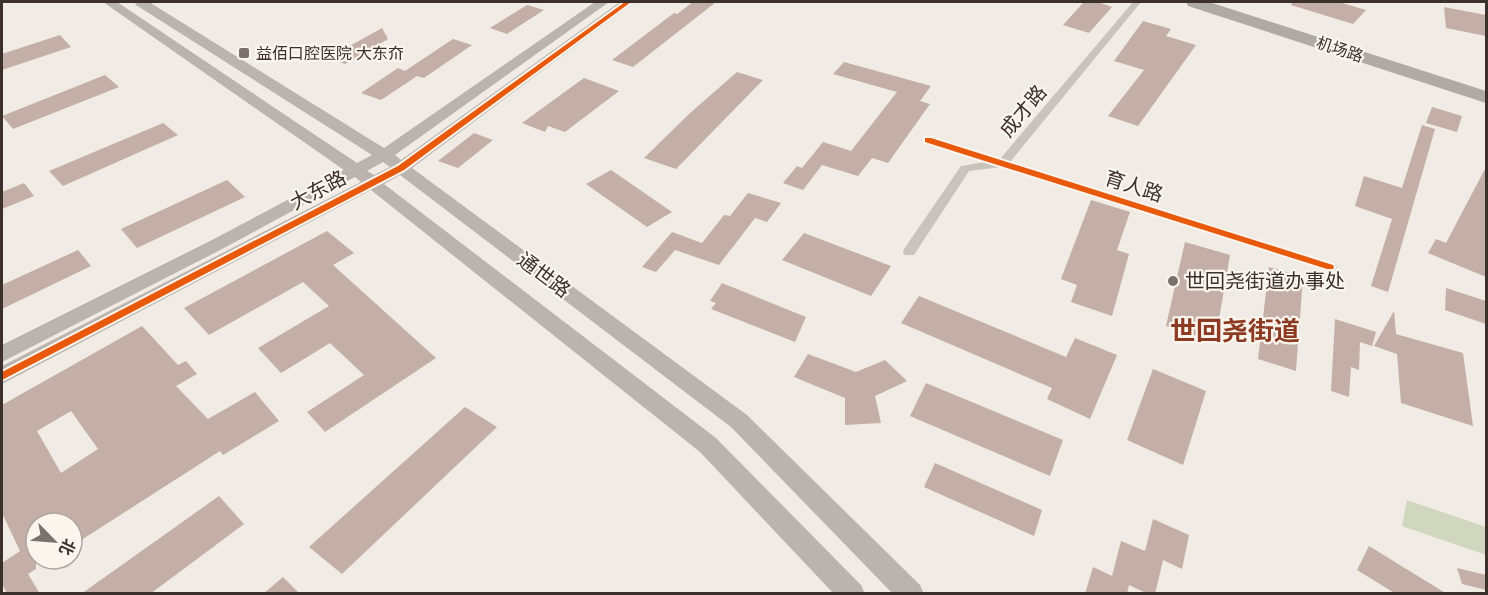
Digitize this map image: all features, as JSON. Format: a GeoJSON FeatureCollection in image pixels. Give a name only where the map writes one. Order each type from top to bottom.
{"type":"FeatureCollection","features":[{"type":"Feature","properties":{"kind":"highway","name":"机场路"},"geometry":{"type":"LineString","coordinates":[[1194,2],[1486,97]]}},
{"type":"Feature","properties":{"kind":"highway","name":"机场路"},"geometry":{"type":"LineString","coordinates":[[1232,2],[1486,85]]}},
{"type":"Feature","properties":{"kind":"main road","name":"通世路"},"geometry":{"type":"LineString","coordinates":[[109,2],[364,176],[708,445],[852,594]]}},
{"type":"Feature","properties":{"kind":"main road","name":"通世路"},"geometry":{"type":"LineString","coordinates":[[141,2],[393,162],[739,421],[911,594]]}},
{"type":"Feature","properties":{"kind":"main road","name":"大东路"},"geometry":{"type":"LineString","coordinates":[[393,162],[603,2]]}},
{"type":"Feature","properties":{"kind":"main road","name":"大东路"},"geometry":{"type":"LineString","coordinates":[[2,354],[218,244],[393,162],[628,2]]}},
{"type":"Feature","properties":{"kind":"main road","name":"大东路"},"geometry":{"type":"LineString","coordinates":[[2,376],[364,176]]}},
{"type":"Feature","properties":{"kind":"street","name":"成才路"},"geometry":{"type":"LineString","coordinates":[[909,252],[965,168],[1003,163],[1137,2]]}},
{"type":"Feature","properties":{"kind":"street","name":"育人路"},"geometry":{"type":"LineString","coordinates":[[928,140],[1330,267]]}},
{"type":"Feature","properties":{"kind":"green space"},"geometry":{"type":"Polygon","coordinates":[[[1407,500],[1486,527],[1486,555],[1402,526],[1407,500]]]}},
{"type":"Feature","properties":{"kind":"building"},"geometry":{"type":"Polygon","coordinates":[[[693,2],[716,2],[633,67],[612,60],[674,13],[677,14],[693,2]]]}},
{"type":"Feature","properties":{"kind":"building"},"geometry":{"type":"Polygon","coordinates":[[[1084,2],[1098,2],[1112,7],[1089,33],[1063,25],[1084,2]]]}},
{"type":"Feature","properties":{"kind":"building"},"geometry":{"type":"Polygon","coordinates":[[[1292,2],[1339,2],[1366,10],[1353,24],[1291,5],[1292,2]]]}},
{"type":"Feature","properties":{"kind":"building"},"geometry":{"type":"Polygon","coordinates":[[[527,5],[544,10],[507,34],[490,28],[527,5]]]}},
{"type":"Feature","properties":{"kind":"building"},"geometry":{"type":"Polygon","coordinates":[[[1444,7],[1486,15],[1486,36],[1446,28],[1444,7]]]}},
{"type":"Feature","properties":{"kind":"building"},"geometry":{"type":"Polygon","coordinates":[[[1143,21],[1171,29],[1166,36],[1196,45],[1138,126],[1108,116],[1144,70],[1114,61],[1143,21]]]}},
{"type":"Feature","properties":{"kind":"building"},"geometry":{"type":"Polygon","coordinates":[[[382,28],[388,39],[345,64],[328,58],[382,28]]]}},
{"type":"Feature","properties":{"kind":"building"},"geometry":{"type":"Polygon","coordinates":[[[60,35],[71,47],[2,70],[2,54],[60,35]]]}},
{"type":"Feature","properties":{"kind":"building"},"geometry":{"type":"Polygon","coordinates":[[[453,39],[472,45],[424,78],[417,76],[381,100],[361,93],[398,68],[405,71],[453,39]]]}},
{"type":"Feature","properties":{"kind":"building"},"geometry":{"type":"Polygon","coordinates":[[[844,62],[931,86],[920,101],[930,104],[888,163],[872,158],[858,176],[822,165],[803,190],[783,183],[797,166],[802,168],[823,142],[851,151],[897,92],[833,74],[844,62]]]}},
{"type":"Feature","properties":{"kind":"building"},"geometry":{"type":"Polygon","coordinates":[[[737,72],[763,80],[676,169],[644,158],[689,114],[737,72]]]}},
{"type":"Feature","properties":{"kind":"building"},"geometry":{"type":"Polygon","coordinates":[[[105,75],[119,87],[13,129],[2,116],[105,75]]]}},
{"type":"Feature","properties":{"kind":"building"},"geometry":{"type":"Polygon","coordinates":[[[584,78],[619,91],[565,132],[548,126],[545,132],[522,123],[584,78]]]}},
{"type":"Feature","properties":{"kind":"building"},"geometry":{"type":"Polygon","coordinates":[[[1432,107],[1462,116],[1457,132],[1426,123],[1432,107]]]}},
{"type":"Feature","properties":{"kind":"building"},"geometry":{"type":"Polygon","coordinates":[[[163,123],[178,135],[63,186],[49,171],[163,123]]]}},
{"type":"Feature","properties":{"kind":"building"},"geometry":{"type":"Polygon","coordinates":[[[1422,125],[1435,129],[1388,292],[1371,286],[1392,219],[1355,206],[1364,176],[1402,188],[1422,125]]]}},
{"type":"Feature","properties":{"kind":"building"},"geometry":{"type":"Polygon","coordinates":[[[474,133],[493,140],[458,168],[438,161],[474,133]]]}},
{"type":"Feature","properties":{"kind":"building"},"geometry":{"type":"Polygon","coordinates":[[[1486,167],[1486,277],[1428,253],[1436,239],[1446,243],[1486,167]]]}},
{"type":"Feature","properties":{"kind":"building"},"geometry":{"type":"Polygon","coordinates":[[[611,170],[672,212],[647,227],[586,184],[611,170]]]}},
{"type":"Feature","properties":{"kind":"building"},"geometry":{"type":"Polygon","coordinates":[[[227,180],[245,197],[137,248],[121,229],[227,180]]]}},
{"type":"Feature","properties":{"kind":"building"},"geometry":{"type":"Polygon","coordinates":[[[24,183],[34,196],[2,209],[2,192],[24,183]]]}},
{"type":"Feature","properties":{"kind":"building"},"geometry":{"type":"Polygon","coordinates":[[[748,193],[781,203],[767,222],[755,218],[719,265],[675,250],[656,272],[642,267],[672,232],[702,243],[724,215],[730,216],[748,193]]]}},
{"type":"Feature","properties":{"kind":"building"},"geometry":{"type":"Polygon","coordinates":[[[1091,200],[1130,212],[1117,250],[1129,254],[1112,316],[1071,302],[1077,285],[1061,279],[1091,200]]]}},
{"type":"Feature","properties":{"kind":"building"},"geometry":{"type":"Polygon","coordinates":[[[327,231],[354,253],[333,265],[436,358],[325,432],[307,412],[364,375],[330,343],[281,373],[258,348],[329,306],[303,282],[209,335],[184,308],[327,231]]]}},
{"type":"Feature","properties":{"kind":"building"},"geometry":{"type":"Polygon","coordinates":[[[804,233],[891,266],[871,296],[782,260],[804,233]]]}},
{"type":"Feature","properties":{"kind":"building"},"geometry":{"type":"Polygon","coordinates":[[[1185,242],[1230,255],[1215,342],[1166,326],[1185,242]]]}},
{"type":"Feature","properties":{"kind":"building"},"geometry":{"type":"Polygon","coordinates":[[[78,250],[91,266],[2,309],[2,285],[78,250]]]}},
{"type":"Feature","properties":{"kind":"building"},"geometry":{"type":"Polygon","coordinates":[[[1269,267],[1303,277],[1296,371],[1258,359],[1269,267]]]}},
{"type":"Feature","properties":{"kind":"building"},"geometry":{"type":"Polygon","coordinates":[[[722,283],[806,317],[795,342],[711,309],[716,303],[710,301],[722,283]]]}},
{"type":"Feature","properties":{"kind":"building"},"geometry":{"type":"Polygon","coordinates":[[[1446,288],[1486,301],[1486,324],[1445,310],[1446,288]]]}},
{"type":"Feature","properties":{"kind":"building"},"geometry":{"type":"Polygon","coordinates":[[[919,296],[1066,357],[1075,338],[1117,355],[1090,419],[1047,399],[1052,388],[901,323],[919,296]]]}},
{"type":"Feature","properties":{"kind":"building"},"geometry":{"type":"Polygon","coordinates":[[[1394,311],[1396,334],[1463,353],[1473,426],[1401,403],[1397,354],[1374,346],[1394,311]]]}},
{"type":"Feature","properties":{"kind":"building"},"geometry":{"type":"Polygon","coordinates":[[[1335,319],[1376,332],[1372,346],[1360,342],[1359,370],[1351,367],[1349,397],[1331,391],[1335,319]]]}},
{"type":"Feature","properties":{"kind":"building"},"geometry":{"type":"Polygon","coordinates":[[[142,326],[178,365],[186,361],[197,374],[176,386],[208,419],[255,392],[279,421],[223,455],[220,451],[84,538],[84,511],[24,511],[24,571],[33,571],[28,574],[40,594],[7,594],[2,583],[2,563],[20,551],[2,513],[2,405],[142,326]],[[71,411],[37,431],[61,473],[98,449],[71,411]]]}},
{"type":"Feature","properties":{"kind":"building"},"geometry":{"type":"Polygon","coordinates":[[[808,354],[856,372],[885,360],[907,381],[875,396],[881,423],[845,425],[845,398],[794,377],[808,354]]]}},
{"type":"Feature","properties":{"kind":"building"},"geometry":{"type":"Polygon","coordinates":[[[1153,369],[1206,391],[1183,465],[1127,440],[1153,369]]]}},
{"type":"Feature","properties":{"kind":"building"},"geometry":{"type":"Polygon","coordinates":[[[926,383],[1063,440],[1050,476],[910,416],[926,383]]]}},
{"type":"Feature","properties":{"kind":"building"},"geometry":{"type":"Polygon","coordinates":[[[465,407],[497,427],[342,574],[309,547],[465,407]]]}},
{"type":"Feature","properties":{"kind":"building"},"geometry":{"type":"Polygon","coordinates":[[[935,463],[1042,510],[1034,536],[924,487],[935,463]]]}},
{"type":"Feature","properties":{"kind":"building"},"geometry":{"type":"Polygon","coordinates":[[[219,496],[244,524],[150,594],[81,594],[219,496]]]}},
{"type":"Feature","properties":{"kind":"building"},"geometry":{"type":"Polygon","coordinates":[[[1153,519],[1189,535],[1182,569],[1163,560],[1155,594],[1148,594],[1129,585],[1127,594],[1085,594],[1093,567],[1112,576],[1121,541],[1145,551],[1153,519]]]}},
{"type":"Feature","properties":{"kind":"building"},"geometry":{"type":"Polygon","coordinates":[[[1369,546],[1447,594],[1396,594],[1357,570],[1369,546]]]}},
{"type":"Feature","properties":{"kind":"building"},"geometry":{"type":"Polygon","coordinates":[[[1457,568],[1486,575],[1486,590],[1462,584],[1457,568]]]}},
{"type":"Feature","properties":{"kind":"building"},"geometry":{"type":"Polygon","coordinates":[[[283,577],[300,594],[263,594],[283,577]]]}},
{"type":"Feature","properties":{"kind":"cycle path"},"geometry":{"type":"LineString","coordinates":[[2,376],[401,168],[628,2]]}},
{"type":"Feature","properties":{"kind":"cycle path"},"geometry":{"type":"LineString","coordinates":[[928,140],[1330,267]]}},
{"type":"Feature","properties":{"kind":"place","name":"益佰口腔医院 大东夼"},"geometry":{"type":"Point","coordinates":[244,53]}},
{"type":"Feature","properties":{"kind":"place","name":"世回尧街道办事处"},"geometry":{"type":"Point","coordinates":[1173,281]}},
{"type":"Feature","properties":{"kind":"district","name":"世回尧街道"},"geometry":{"type":"Point","coordinates":[1235,331]}}]}
